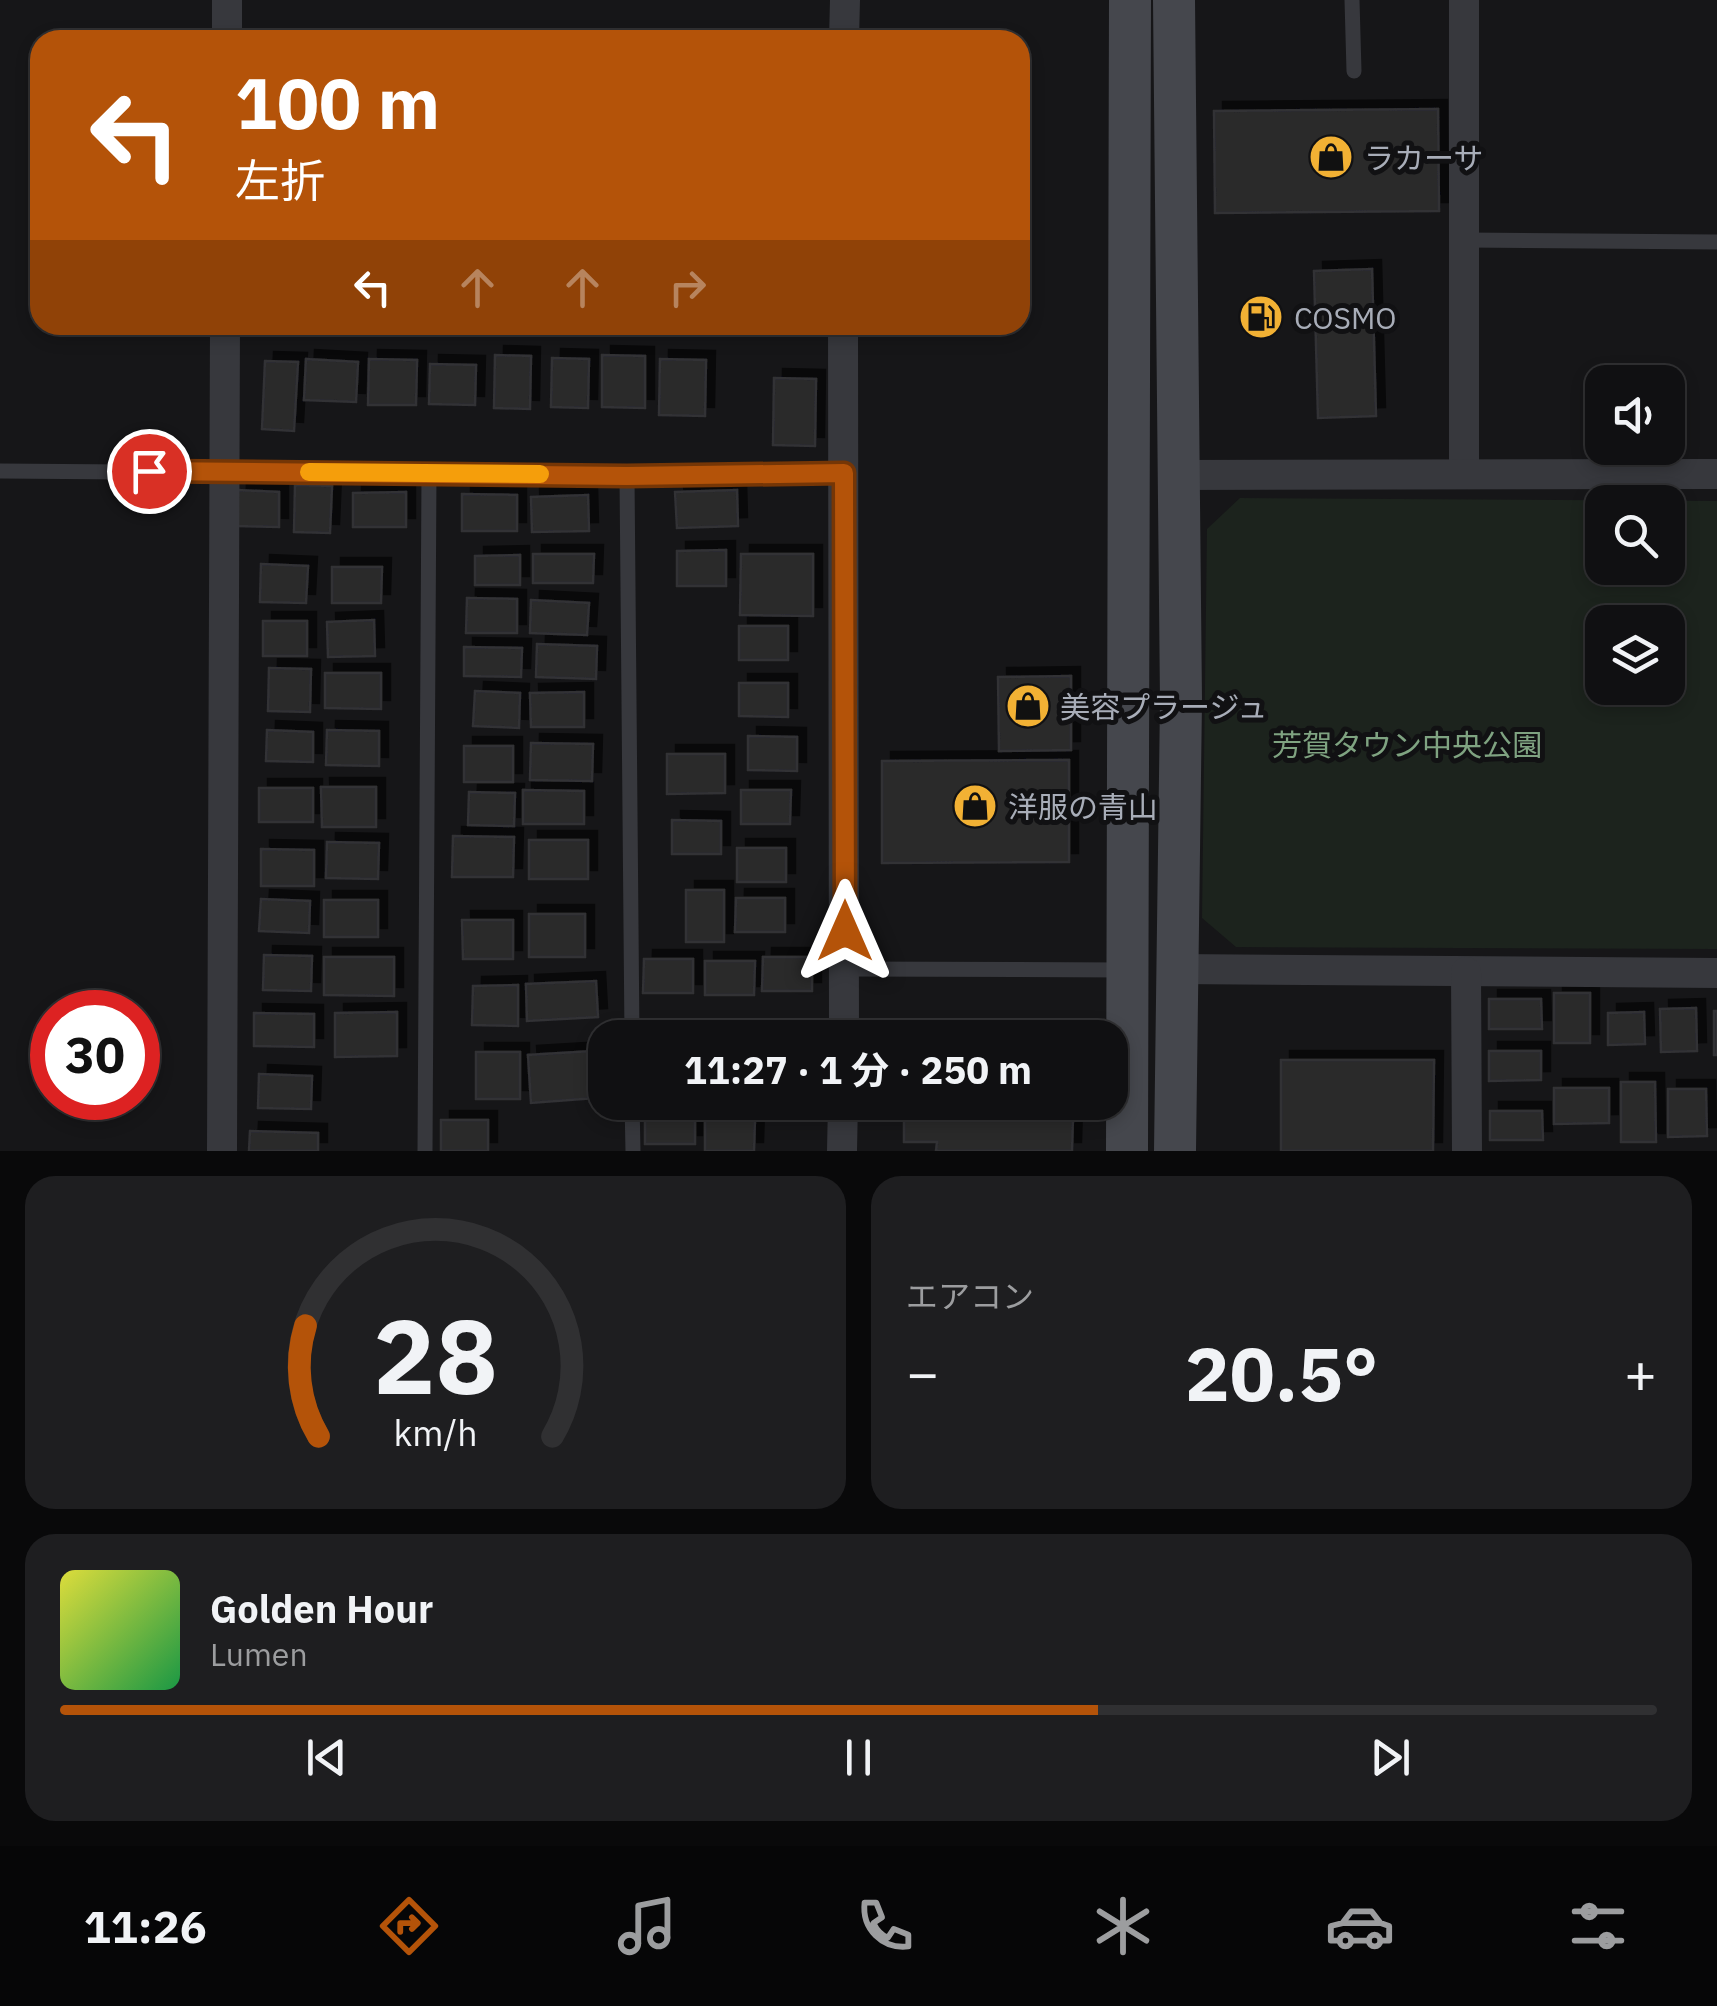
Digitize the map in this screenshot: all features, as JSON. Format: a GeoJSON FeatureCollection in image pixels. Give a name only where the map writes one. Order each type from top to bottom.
{"type":"FeatureCollection","features":[{"type":"Feature","properties":{"kind":"street"},"geometry":{"type":"LineString","coordinates":[[227,0],[227,30]]}},
{"type":"Feature","properties":{"kind":"street"},"geometry":{"type":"LineString","coordinates":[[844,30],[845,0]]}},
{"type":"Feature","properties":{"kind":"street"},"geometry":{"type":"LineString","coordinates":[[1127,1151],[1130,0]]}},
{"type":"Feature","properties":{"kind":"street"},"geometry":{"type":"LineString","coordinates":[[1174,0],[1181,701],[1175,1151]]}},
{"type":"Feature","properties":{"kind":"street"},"geometry":{"type":"LineString","coordinates":[[1464,0],[1464,473]]}},
{"type":"Feature","properties":{"kind":"street"},"geometry":{"type":"LineString","coordinates":[[222,1151],[225,335]]}},
{"type":"Feature","properties":{"kind":"street"},"geometry":{"type":"LineString","coordinates":[[843,335],[844,1020]]}},
{"type":"Feature","properties":{"kind":"street"},"geometry":{"type":"LineString","coordinates":[[1176,475],[1717,474]]}},
{"type":"Feature","properties":{"kind":"street"},"geometry":{"type":"LineString","coordinates":[[1176,969],[1717,973]]}},
{"type":"Feature","properties":{"kind":"street"},"geometry":{"type":"LineString","coordinates":[[1466,972],[1467,1151]]}},
{"type":"Feature","properties":{"kind":"street"},"geometry":{"type":"LineString","coordinates":[[842,1151],[843,1120]]}},
{"type":"Feature","properties":{"kind":"lane"},"geometry":{"type":"LineString","coordinates":[[1352,0],[1354,71]]}},
{"type":"Feature","properties":{"kind":"lane"},"geometry":{"type":"LineString","coordinates":[[1465,240],[1717,242]]}},
{"type":"Feature","properties":{"kind":"lane"},"geometry":{"type":"LineString","coordinates":[[0,470],[627,476],[844,473]]}},
{"type":"Feature","properties":{"kind":"lane"},"geometry":{"type":"LineString","coordinates":[[424,1151],[428,473]]}},
{"type":"Feature","properties":{"kind":"lane"},"geometry":{"type":"LineString","coordinates":[[627,476],[632,1020]]}},
{"type":"Feature","properties":{"kind":"lane"},"geometry":{"type":"LineString","coordinates":[[845,969],[1129,970]]}},
{"type":"Feature","properties":{"kind":"lane"},"geometry":{"type":"LineString","coordinates":[[632,1120],[633,1151]]}},
{"type":"Feature","properties":{"kind":"green space","name":"芳賀タウン中央公園"},"geometry":{"type":"Polygon","coordinates":[[[1240,498],[1585,500],[1585,585],[1685,585],[1685,501],[1717,501],[1717,949],[1236,947],[1202,918],[1207,529],[1240,498]]]}},
{"type":"Feature","properties":{"kind":"building"},"geometry":{"type":"Polygon","coordinates":[[[1438,109],[1439,211],[1215,213],[1214,111],[1438,109]]]}},
{"type":"Feature","properties":{"kind":"building"},"geometry":{"type":"Polygon","coordinates":[[[1372,269],[1376,416],[1318,418],[1314,271],[1372,269]]]}},
{"type":"Feature","properties":{"kind":"building"},"geometry":{"type":"Polygon","coordinates":[[[495,355],[531,356],[530,409],[494,408],[495,355]]]}},
{"type":"Feature","properties":{"kind":"building"},"geometry":{"type":"Polygon","coordinates":[[[602,355],[645,356],[645,408],[602,407],[602,355]]]}},
{"type":"Feature","properties":{"kind":"building"},"geometry":{"type":"Polygon","coordinates":[[[552,358],[589,359],[588,408],[551,407],[552,358]]]}},
{"type":"Feature","properties":{"kind":"building"},"geometry":{"type":"Polygon","coordinates":[[[306,359],[358,362],[356,402],[304,400],[306,359]]]}},
{"type":"Feature","properties":{"kind":"building"},"geometry":{"type":"Polygon","coordinates":[[[369,359],[417,360],[416,405],[368,405],[369,359]]]}},
{"type":"Feature","properties":{"kind":"building"},"geometry":{"type":"Polygon","coordinates":[[[660,359],[706,360],[705,416],[659,415],[660,359]]]}},
{"type":"Feature","properties":{"kind":"building"},"geometry":{"type":"Polygon","coordinates":[[[265,361],[298,362],[294,431],[262,429],[265,361]]]}},
{"type":"Feature","properties":{"kind":"building"},"geometry":{"type":"Polygon","coordinates":[[[430,364],[476,365],[475,405],[429,404],[430,364]]]}},
{"type":"Feature","properties":{"kind":"building"},"geometry":{"type":"Polygon","coordinates":[[[774,378],[816,379],[815,446],[773,445],[774,378]]]}},
{"type":"Feature","properties":{"kind":"building"},"geometry":{"type":"Polygon","coordinates":[[[295,485],[332,486],[330,533],[294,532],[295,485]]]}},
{"type":"Feature","properties":{"kind":"building"},"geometry":{"type":"Polygon","coordinates":[[[238,490],[279,492],[279,527],[237,526],[238,490]]]}},
{"type":"Feature","properties":{"kind":"building"},"geometry":{"type":"Polygon","coordinates":[[[737,490],[738,526],[677,528],[675,492],[737,490]]]}},
{"type":"Feature","properties":{"kind":"building"},"geometry":{"type":"Polygon","coordinates":[[[406,492],[406,527],[353,527],[353,493],[406,492]]]}},
{"type":"Feature","properties":{"kind":"building"},"geometry":{"type":"Polygon","coordinates":[[[462,494],[517,495],[517,531],[462,531],[462,494]]]}},
{"type":"Feature","properties":{"kind":"building"},"geometry":{"type":"Polygon","coordinates":[[[588,495],[589,531],[532,532],[531,497],[588,495]]]}},
{"type":"Feature","properties":{"kind":"building"},"geometry":{"type":"Polygon","coordinates":[[[726,550],[726,586],[677,586],[677,551],[726,550]]]}},
{"type":"Feature","properties":{"kind":"building"},"geometry":{"type":"Polygon","coordinates":[[[533,554],[594,554],[593,583],[533,583],[533,554]]]}},
{"type":"Feature","properties":{"kind":"building"},"geometry":{"type":"Polygon","coordinates":[[[741,554],[813,554],[813,616],[740,615],[741,554]]]}},
{"type":"Feature","properties":{"kind":"building"},"geometry":{"type":"Polygon","coordinates":[[[520,555],[520,585],[475,585],[475,556],[520,555]]]}},
{"type":"Feature","properties":{"kind":"building"},"geometry":{"type":"Polygon","coordinates":[[[261,564],[308,566],[306,603],[260,602],[261,564]]]}},
{"type":"Feature","properties":{"kind":"building"},"geometry":{"type":"Polygon","coordinates":[[[332,567],[382,567],[381,603],[332,603],[332,567]]]}},
{"type":"Feature","properties":{"kind":"building"},"geometry":{"type":"Polygon","coordinates":[[[467,598],[517,599],[517,633],[466,633],[467,598]]]}},
{"type":"Feature","properties":{"kind":"building"},"geometry":{"type":"Polygon","coordinates":[[[531,600],[589,603],[587,635],[530,633],[531,600]]]}},
{"type":"Feature","properties":{"kind":"building"},"geometry":{"type":"Polygon","coordinates":[[[374,620],[375,656],[328,657],[327,622],[374,620]]]}},
{"type":"Feature","properties":{"kind":"building"},"geometry":{"type":"Polygon","coordinates":[[[263,621],[307,621],[307,656],[263,656],[263,621]]]}},
{"type":"Feature","properties":{"kind":"building"},"geometry":{"type":"Polygon","coordinates":[[[739,626],[788,626],[788,660],[739,660],[739,626]]]}},
{"type":"Feature","properties":{"kind":"building"},"geometry":{"type":"Polygon","coordinates":[[[537,644],[597,646],[596,679],[536,677],[537,644]]]}},
{"type":"Feature","properties":{"kind":"building"},"geometry":{"type":"Polygon","coordinates":[[[464,647],[522,648],[521,677],[464,676],[464,647]]]}},
{"type":"Feature","properties":{"kind":"building"},"geometry":{"type":"Polygon","coordinates":[[[269,668],[311,669],[310,712],[268,711],[269,668]]]}},
{"type":"Feature","properties":{"kind":"building"},"geometry":{"type":"Polygon","coordinates":[[[325,673],[381,673],[381,709],[325,708],[325,673]]]}},
{"type":"Feature","properties":{"kind":"building"},"geometry":{"type":"Polygon","coordinates":[[[1071,676],[1071,750],[999,751],[998,677],[1071,676]]]}},
{"type":"Feature","properties":{"kind":"building"},"geometry":{"type":"Polygon","coordinates":[[[739,683],[788,683],[788,717],[739,716],[739,683]]]}},
{"type":"Feature","properties":{"kind":"building"},"geometry":{"type":"Polygon","coordinates":[[[475,691],[520,693],[519,728],[473,726],[475,691]]]}},
{"type":"Feature","properties":{"kind":"building"},"geometry":{"type":"Polygon","coordinates":[[[584,692],[584,727],[531,727],[530,693],[584,692]]]}},
{"type":"Feature","properties":{"kind":"building"},"geometry":{"type":"Polygon","coordinates":[[[267,730],[313,732],[313,762],[266,761],[267,730]]]}},
{"type":"Feature","properties":{"kind":"building"},"geometry":{"type":"Polygon","coordinates":[[[327,730],[379,731],[379,766],[326,765],[327,730]]]}},
{"type":"Feature","properties":{"kind":"building"},"geometry":{"type":"Polygon","coordinates":[[[748,736],[797,737],[797,771],[748,770],[748,736]]]}},
{"type":"Feature","properties":{"kind":"building"},"geometry":{"type":"Polygon","coordinates":[[[531,743],[593,744],[592,781],[530,780],[531,743]]]}},
{"type":"Feature","properties":{"kind":"building"},"geometry":{"type":"Polygon","coordinates":[[[464,746],[513,746],[513,782],[464,782],[464,746]]]}},
{"type":"Feature","properties":{"kind":"building"},"geometry":{"type":"Polygon","coordinates":[[[667,754],[725,754],[725,793],[667,794],[667,754]]]}},
{"type":"Feature","properties":{"kind":"building"},"geometry":{"type":"Polygon","coordinates":[[[1069,760],[1069,862],[882,863],[882,761],[1069,760]]]}},
{"type":"Feature","properties":{"kind":"building"},"geometry":{"type":"Polygon","coordinates":[[[321,787],[376,787],[376,827],[322,827],[321,787]]]}},
{"type":"Feature","properties":{"kind":"building"},"geometry":{"type":"Polygon","coordinates":[[[259,788],[313,788],[313,822],[259,822],[259,788]]]}},
{"type":"Feature","properties":{"kind":"building"},"geometry":{"type":"Polygon","coordinates":[[[523,790],[584,791],[584,824],[523,824],[523,790]]]}},
{"type":"Feature","properties":{"kind":"building"},"geometry":{"type":"Polygon","coordinates":[[[741,790],[791,790],[790,824],[741,824],[741,790]]]}},
{"type":"Feature","properties":{"kind":"building"},"geometry":{"type":"Polygon","coordinates":[[[469,792],[515,793],[514,826],[468,825],[469,792]]]}},
{"type":"Feature","properties":{"kind":"building"},"geometry":{"type":"Polygon","coordinates":[[[672,820],[721,821],[721,854],[672,854],[672,820]]]}},
{"type":"Feature","properties":{"kind":"building"},"geometry":{"type":"Polygon","coordinates":[[[453,836],[514,837],[513,877],[452,877],[453,836]]]}},
{"type":"Feature","properties":{"kind":"building"},"geometry":{"type":"Polygon","coordinates":[[[529,840],[588,840],[588,879],[529,879],[529,840]]]}},
{"type":"Feature","properties":{"kind":"building"},"geometry":{"type":"Polygon","coordinates":[[[327,842],[379,843],[378,879],[326,878],[327,842]]]}},
{"type":"Feature","properties":{"kind":"building"},"geometry":{"type":"Polygon","coordinates":[[[737,848],[786,848],[786,882],[737,882],[737,848]]]}},
{"type":"Feature","properties":{"kind":"building"},"geometry":{"type":"Polygon","coordinates":[[[261,849],[314,850],[314,886],[261,886],[261,849]]]}},
{"type":"Feature","properties":{"kind":"building"},"geometry":{"type":"Polygon","coordinates":[[[686,890],[724,890],[724,942],[686,942],[686,890]]]}},
{"type":"Feature","properties":{"kind":"building"},"geometry":{"type":"Polygon","coordinates":[[[736,898],[785,898],[785,932],[735,932],[736,898]]]}},
{"type":"Feature","properties":{"kind":"building"},"geometry":{"type":"Polygon","coordinates":[[[261,899],[310,901],[309,933],[259,931],[261,899]]]}},
{"type":"Feature","properties":{"kind":"building"},"geometry":{"type":"Polygon","coordinates":[[[324,900],[378,900],[378,937],[324,937],[324,900]]]}},
{"type":"Feature","properties":{"kind":"building"},"geometry":{"type":"Polygon","coordinates":[[[529,914],[585,914],[585,957],[529,957],[529,914]]]}},
{"type":"Feature","properties":{"kind":"building"},"geometry":{"type":"Polygon","coordinates":[[[462,920],[513,920],[513,959],[463,959],[462,920]]]}},
{"type":"Feature","properties":{"kind":"building"},"geometry":{"type":"Polygon","coordinates":[[[264,955],[312,956],[311,991],[263,990],[264,955]]]}},
{"type":"Feature","properties":{"kind":"building"},"geometry":{"type":"Polygon","coordinates":[[[324,957],[394,957],[394,996],[324,995],[324,957]]]}},
{"type":"Feature","properties":{"kind":"building"},"geometry":{"type":"Polygon","coordinates":[[[763,957],[812,957],[812,991],[762,991],[763,957]]]}},
{"type":"Feature","properties":{"kind":"building"},"geometry":{"type":"Polygon","coordinates":[[[644,959],[693,959],[693,993],[643,993],[644,959]]]}},
{"type":"Feature","properties":{"kind":"building"},"geometry":{"type":"Polygon","coordinates":[[[705,961],[755,961],[754,995],[705,995],[705,961]]]}},
{"type":"Feature","properties":{"kind":"building"},"geometry":{"type":"Polygon","coordinates":[[[596,981],[598,1017],[527,1021],[526,984],[596,981]]]}},
{"type":"Feature","properties":{"kind":"building"},"geometry":{"type":"Polygon","coordinates":[[[518,985],[518,1026],[472,1025],[473,986],[518,985]]]}},
{"type":"Feature","properties":{"kind":"building"},"geometry":{"type":"Polygon","coordinates":[[[1554,993],[1590,993],[1590,1043],[1554,1043],[1554,993]]]}},
{"type":"Feature","properties":{"kind":"building"},"geometry":{"type":"Polygon","coordinates":[[[1489,999],[1541,999],[1542,1029],[1489,1029],[1489,999]]]}},
{"type":"Feature","properties":{"kind":"building"},"geometry":{"type":"Polygon","coordinates":[[[1696,1008],[1697,1051],[1661,1052],[1660,1009],[1696,1008]]]}},
{"type":"Feature","properties":{"kind":"building"},"geometry":{"type":"Polygon","coordinates":[[[1717,1011],[1717,1055],[1714,1055],[1717,1011]]]}},
{"type":"Feature","properties":{"kind":"building"},"geometry":{"type":"Polygon","coordinates":[[[397,1012],[397,1056],[335,1057],[335,1013],[397,1012]]]}},
{"type":"Feature","properties":{"kind":"building"},"geometry":{"type":"Polygon","coordinates":[[[1644,1012],[1645,1044],[1608,1045],[1608,1013],[1644,1012]]]}},
{"type":"Feature","properties":{"kind":"building"},"geometry":{"type":"Polygon","coordinates":[[[254,1013],[314,1014],[314,1047],[254,1046],[254,1013]]]}},
{"type":"Feature","properties":{"kind":"building"},"geometry":{"type":"Polygon","coordinates":[[[588,1051],[588,1099],[531,1103],[528,1055],[588,1051]]]}},
{"type":"Feature","properties":{"kind":"building"},"geometry":{"type":"Polygon","coordinates":[[[1489,1051],[1541,1051],[1541,1080],[1489,1081],[1489,1051]]]}},
{"type":"Feature","properties":{"kind":"building"},"geometry":{"type":"Polygon","coordinates":[[[476,1052],[520,1052],[520,1099],[476,1099],[476,1052]]]}},
{"type":"Feature","properties":{"kind":"building"},"geometry":{"type":"Polygon","coordinates":[[[1281,1060],[1434,1060],[1433,1151],[1281,1151],[1281,1060]]]}},
{"type":"Feature","properties":{"kind":"building"},"geometry":{"type":"Polygon","coordinates":[[[259,1074],[312,1076],[311,1109],[258,1108],[259,1074]]]}},
{"type":"Feature","properties":{"kind":"building"},"geometry":{"type":"Polygon","coordinates":[[[1621,1082],[1655,1082],[1656,1142],[1621,1142],[1621,1082]]]}},
{"type":"Feature","properties":{"kind":"building"},"geometry":{"type":"Polygon","coordinates":[[[1554,1088],[1609,1088],[1609,1123],[1554,1124],[1554,1088]]]}},
{"type":"Feature","properties":{"kind":"building"},"geometry":{"type":"Polygon","coordinates":[[[1668,1089],[1706,1089],[1707,1136],[1668,1137],[1668,1089]]]}},
{"type":"Feature","properties":{"kind":"building"},"geometry":{"type":"Polygon","coordinates":[[[1490,1111],[1542,1111],[1543,1140],[1490,1140],[1490,1111]]]}},
{"type":"Feature","properties":{"kind":"building"},"geometry":{"type":"Polygon","coordinates":[[[441,1120],[488,1120],[488,1151],[441,1151],[441,1120]]]}},
{"type":"Feature","properties":{"kind":"building"},"geometry":{"type":"Polygon","coordinates":[[[645,1120],[695,1120],[695,1144],[645,1144],[645,1120]]]}},
{"type":"Feature","properties":{"kind":"building"},"geometry":{"type":"Polygon","coordinates":[[[705,1120],[755,1120],[754,1151],[705,1151],[705,1120]]]}},
{"type":"Feature","properties":{"kind":"building"},"geometry":{"type":"Polygon","coordinates":[[[904,1120],[1073,1120],[1072,1151],[936,1151],[937,1142],[904,1142],[904,1120]]]}},
{"type":"Feature","properties":{"kind":"building"},"geometry":{"type":"Polygon","coordinates":[[[250,1131],[318,1133],[318,1151],[249,1151],[250,1131]]]}},
{"type":"Feature","properties":{"kind":"slow traffic"},"geometry":{"type":"LineString","coordinates":[[309,472],[540,474]]}},
{"type":"Feature","properties":{"kind":"place","name":"ラカーサ"},"geometry":{"type":"Point","coordinates":[1331,157]}},
{"type":"Feature","properties":{"kind":"place","name":"COSMO"},"geometry":{"type":"Point","coordinates":[1261,317]}},
{"type":"Feature","properties":{"kind":"place","name":"美容プラージュ"},"geometry":{"type":"Point","coordinates":[1028,706]}},
{"type":"Feature","properties":{"kind":"place","name":"洋服の青山"},"geometry":{"type":"Point","coordinates":[975,806]}},
{"type":"Feature","properties":{"kind":"route"},"geometry":{"type":"LineString","coordinates":[[149,471],[627,476],[844,473],[845,931]]}}]}
